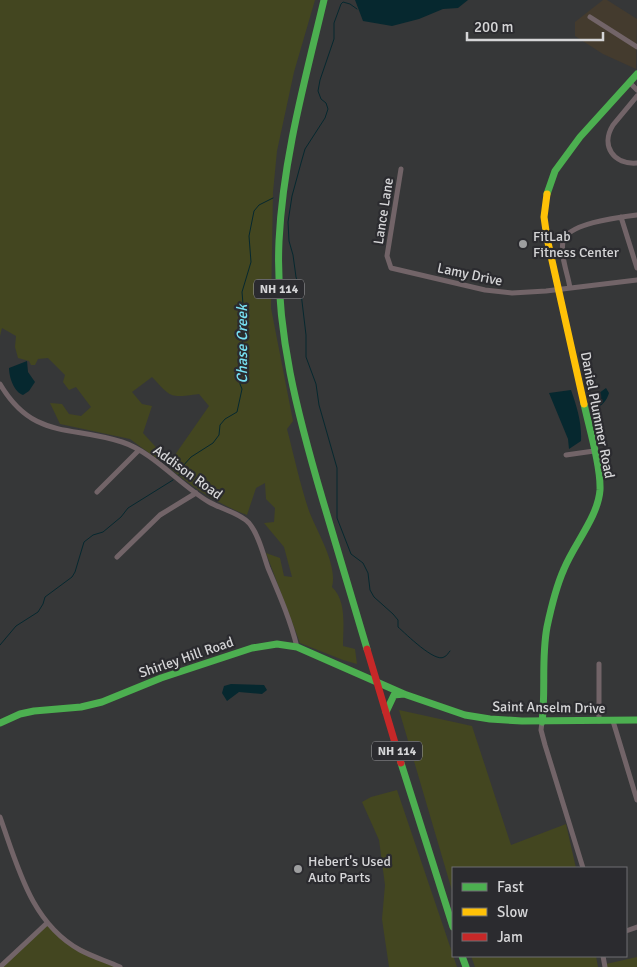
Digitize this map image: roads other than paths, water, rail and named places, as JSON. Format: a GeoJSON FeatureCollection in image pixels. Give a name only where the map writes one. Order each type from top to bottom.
{"type":"FeatureCollection","features":[{"type":"Feature","properties":{"kind":"street","name":"NH 114"},"geometry":{"type":"LineString","coordinates":[[324,0],[294,129],[284,182],[278,251],[280,304],[288,368],[301,426],[386,712],[452,924]]}},
{"type":"Feature","properties":{"kind":"street"},"geometry":{"type":"LineString","coordinates":[[590,17],[637,47]]}},
{"type":"Feature","properties":{"kind":"street","name":"Daniel Plummer Road"},"geometry":{"type":"LineString","coordinates":[[583,867],[541,730],[544,707],[544,652],[551,610],[564,568],[592,515],[599,495],[599,476],[545,227],[545,206],[547,191],[555,172],[568,153],[637,74]]}},
{"type":"Feature","properties":{"kind":"street"},"geometry":{"type":"LineString","coordinates":[[629,82],[637,90]]}},
{"type":"Feature","properties":{"kind":"street"},"geometry":{"type":"LineString","coordinates":[[637,96],[613,125],[610,130],[609,139],[610,149],[616,158],[625,163],[637,163]]}},
{"type":"Feature","properties":{"kind":"street","name":"Lance Lane"},"geometry":{"type":"LineString","coordinates":[[387,256],[401,169]]}},
{"type":"Feature","properties":{"kind":"street"},"geometry":{"type":"LineString","coordinates":[[570,288],[562,248],[565,236],[571,231],[592,223],[637,215]]}},
{"type":"Feature","properties":{"kind":"street"},"geometry":{"type":"LineString","coordinates":[[621,217],[637,268]]}},
{"type":"Feature","properties":{"kind":"street","name":"Lamy Drive"},"geometry":{"type":"LineString","coordinates":[[387,256],[391,268],[485,290],[517,293],[558,289]]}},
{"type":"Feature","properties":{"kind":"street"},"geometry":{"type":"LineString","coordinates":[[558,289],[637,280]]}},
{"type":"Feature","properties":{"kind":"street","name":"Addison Road"},"geometry":{"type":"LineString","coordinates":[[0,384],[15,404],[40,424],[128,444],[139,450],[196,493],[245,520],[252,527],[287,612],[297,647]]}},
{"type":"Feature","properties":{"kind":"street"},"geometry":{"type":"LineString","coordinates":[[97,492],[139,450]]}},
{"type":"Feature","properties":{"kind":"street"},"geometry":{"type":"LineString","coordinates":[[566,455],[594,451]]}},
{"type":"Feature","properties":{"kind":"street"},"geometry":{"type":"LineString","coordinates":[[117,557],[160,515],[196,493]]}},
{"type":"Feature","properties":{"kind":"street","name":"Shirley Hill Road"},"geometry":{"type":"LineString","coordinates":[[0,724],[20,714],[81,707],[102,702],[152,681],[260,646],[277,644],[297,647],[377,682]]}},
{"type":"Feature","properties":{"kind":"street"},"geometry":{"type":"LineString","coordinates":[[600,664],[600,721]]}},
{"type":"Feature","properties":{"kind":"street","name":"Saint Anselm Drive"},"geometry":{"type":"LineString","coordinates":[[377,682],[404,694],[465,715],[490,719],[542,722],[637,720]]}},
{"type":"Feature","properties":{"kind":"street"},"geometry":{"type":"LineString","coordinates":[[386,712],[394,696],[404,694]]}},
{"type":"Feature","properties":{"kind":"street"},"geometry":{"type":"LineString","coordinates":[[613,720],[637,800]]}},
{"type":"Feature","properties":{"kind":"street"},"geometry":{"type":"LineString","coordinates":[[0,817],[30,897],[47,923],[80,950],[120,967]]}},
{"type":"Feature","properties":{"kind":"street"},"geometry":{"type":"LineString","coordinates":[[0,967],[47,923]]}},
{"type":"Feature","properties":{"kind":"water"},"geometry":{"type":"Polygon","coordinates":[[[355,0],[468,0],[458,8],[443,9],[419,19],[392,26],[363,21],[355,0]]]}},
{"type":"Feature","properties":{"kind":"water"},"geometry":{"type":"Polygon","coordinates":[[[27,361],[28,372],[35,382],[29,391],[23,395],[17,391],[13,384],[9,368],[27,361]]]}},
{"type":"Feature","properties":{"kind":"water"},"geometry":{"type":"Polygon","coordinates":[[[606,388],[609,393],[604,403],[594,408],[595,396],[606,388]]]}},
{"type":"Feature","properties":{"kind":"water"},"geometry":{"type":"Polygon","coordinates":[[[571,390],[579,415],[581,441],[569,449],[568,439],[549,393],[571,390]]]}},
{"type":"Feature","properties":{"kind":"water"},"geometry":{"type":"Polygon","coordinates":[[[231,684],[264,685],[267,690],[262,694],[239,692],[227,701],[222,693],[224,686],[231,684]]]}},
{"type":"Feature","properties":{"kind":"waterway"},"geometry":{"type":"LineString","coordinates":[[357,9],[343,2],[334,23],[334,39],[318,91],[328,109],[325,118],[305,149],[292,196],[288,222],[289,241],[301,293],[306,335],[306,357],[316,384],[319,405],[337,468],[337,518],[351,554],[363,563],[368,573],[370,590],[374,597],[398,620],[398,627],[434,656],[444,657],[450,651]]}},
{"type":"Feature","properties":{"kind":"waterway","name":"Chase Creek"},"geometry":{"type":"LineString","coordinates":[[179,475],[182,467],[191,457],[213,443],[219,435],[220,425],[225,419],[237,412],[242,389],[240,384],[244,316],[242,292],[251,262],[249,236],[254,211],[259,205],[273,198]]}},
{"type":"Feature","properties":{"kind":"waterway","name":"Chase Creek"},"geometry":{"type":"LineString","coordinates":[[0,645],[16,626],[38,612],[45,597],[72,577],[84,542],[93,535],[103,532],[121,517],[128,508],[173,480]]}},
{"type":"Feature","properties":{"kind":"place","name":"FitLab Fitness Center"},"geometry":{"type":"Point","coordinates":[523,244]}},
{"type":"Feature","properties":{"kind":"place","name":"Hebert's Used Auto Parts"},"geometry":{"type":"Point","coordinates":[298,869]}}]}
